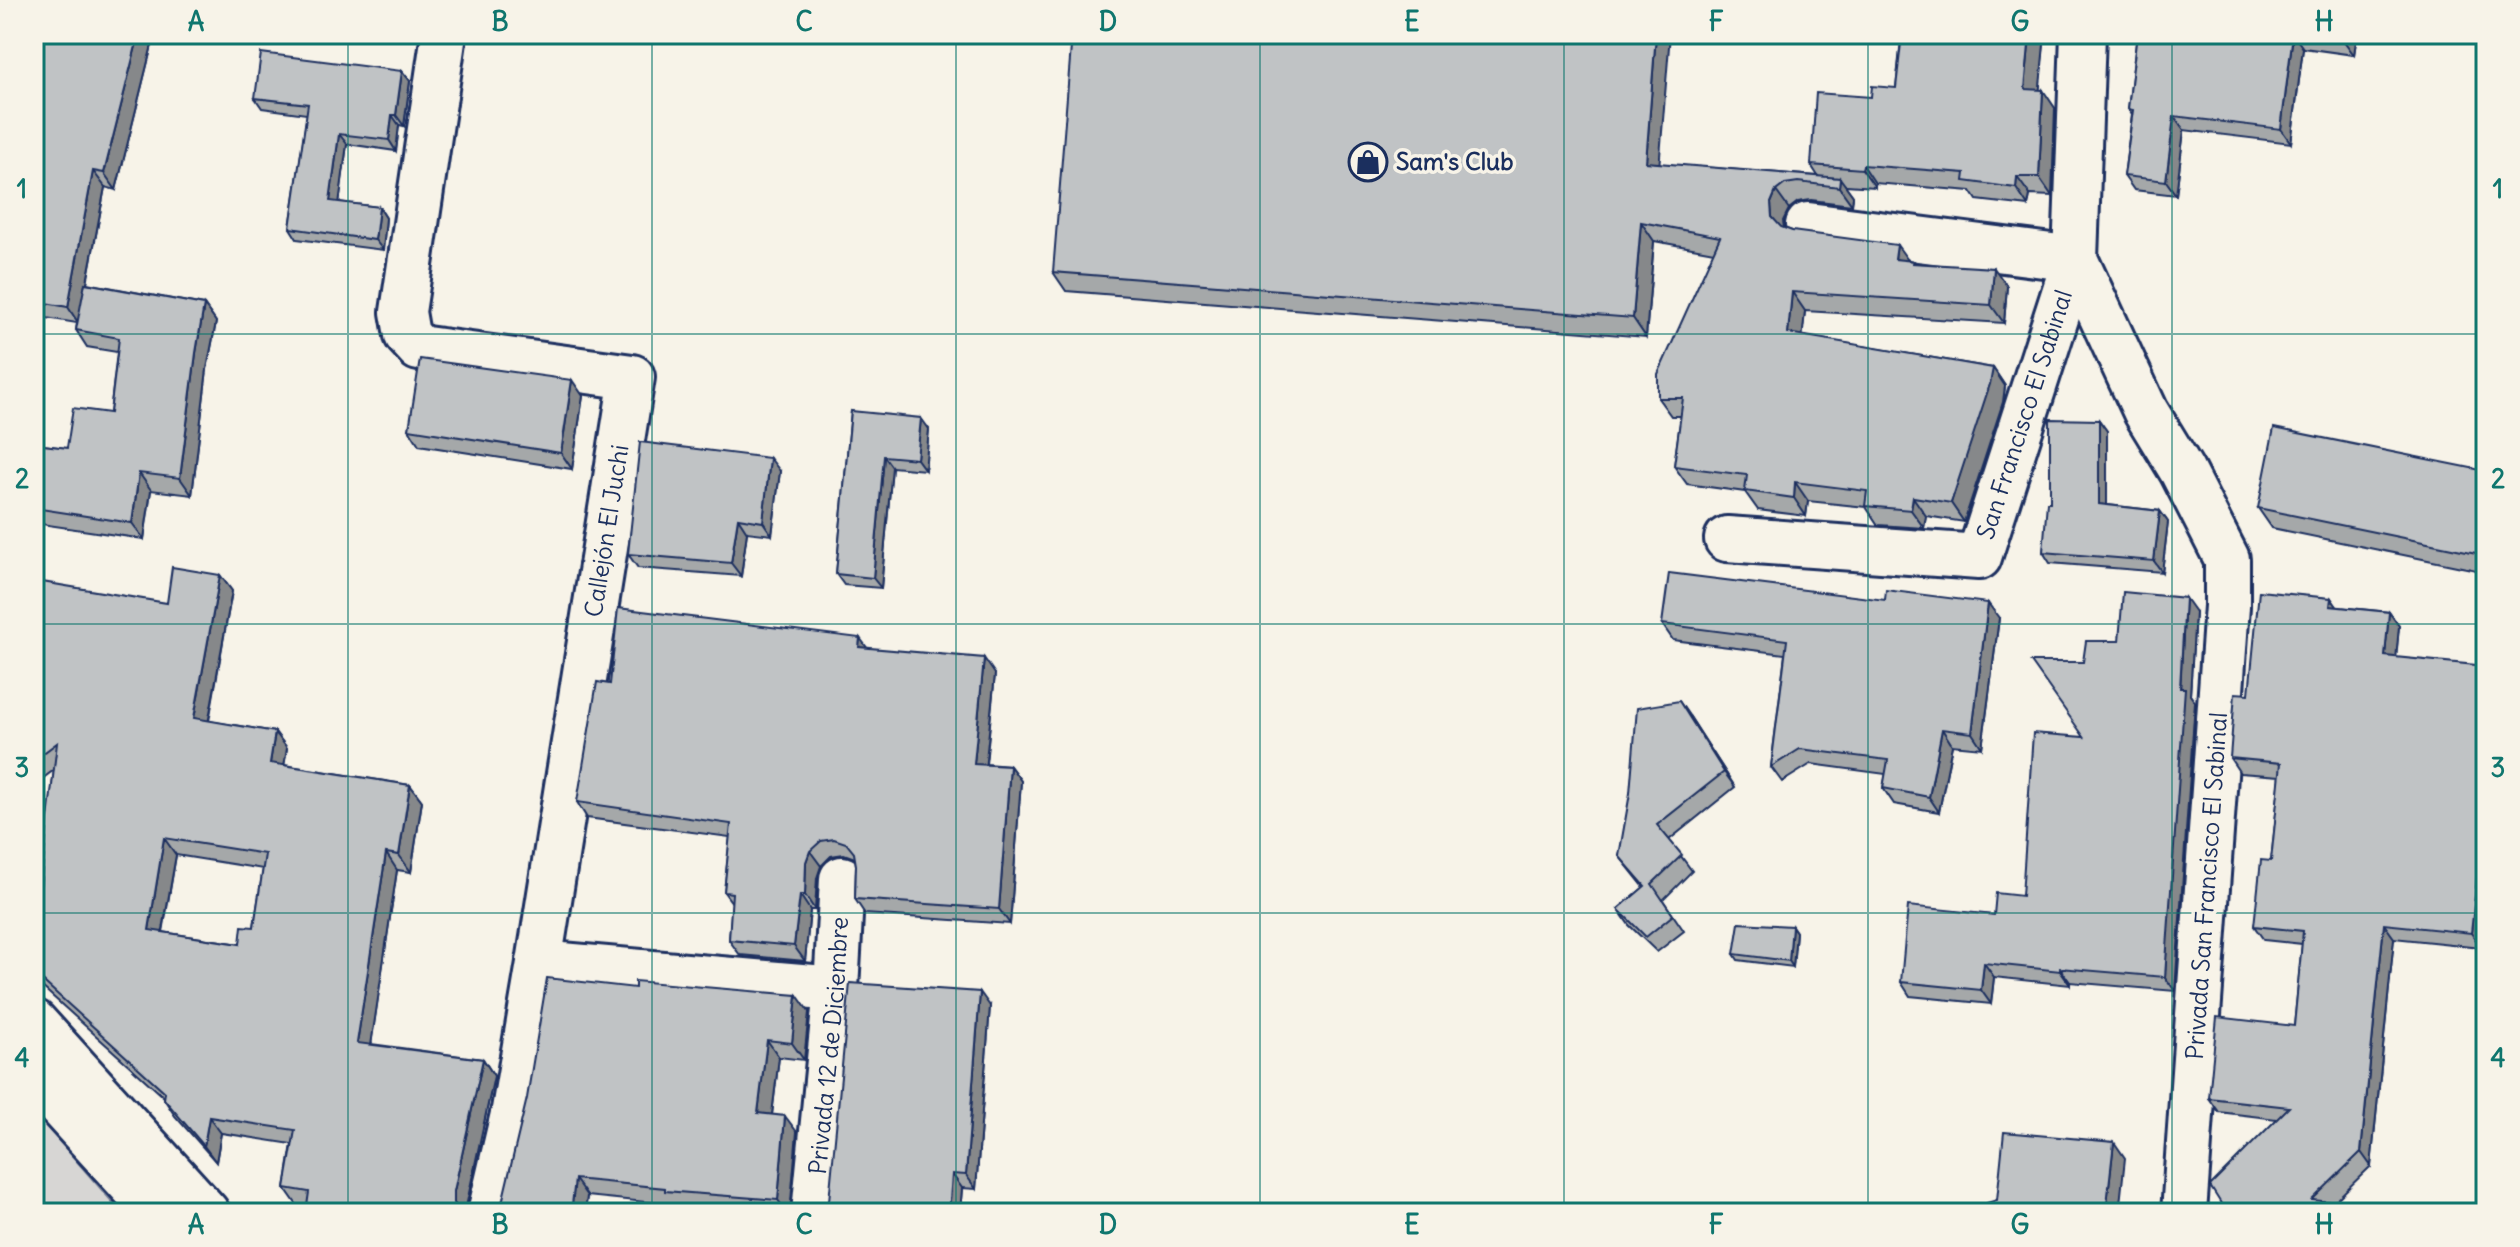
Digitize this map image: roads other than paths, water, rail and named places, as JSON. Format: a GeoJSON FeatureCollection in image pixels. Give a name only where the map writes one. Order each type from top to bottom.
{"type":"FeatureCollection","features":[{"type":"Feature","properties":{"kind":"street","name":"Callejón El Juchi"},"geometry":{"type":"LineString","coordinates":[[444,34],[403,312],[407,335],[419,348],[632,377],[539,963],[514,1110],[490,1213]]}},
{"type":"Feature","properties":{"kind":"street"},"geometry":{"type":"LineString","coordinates":[[1808,225],[2075,259],[2083,34]]}},
{"type":"Feature","properties":{"kind":"street","name":"San Francisco El Sabinal"},"geometry":{"type":"LineString","coordinates":[[1727,539],[1979,557],[2075,259]]}},
{"type":"Feature","properties":{"kind":"street","name":"Privada San Francisco El Sabinal"},"geometry":{"type":"LineString","coordinates":[[2075,259],[2146,412],[2182,471],[2227,559],[2227,606],[2184,1213]]}},
{"type":"Feature","properties":{"kind":"street","name":"Privada 12 de Diciembre"},"geometry":{"type":"LineString","coordinates":[[814,1213],[836,989],[842,879]]}},
{"type":"Feature","properties":{"kind":"street"},"geometry":{"type":"LineString","coordinates":[[539,963],[836,989]]}},
{"type":"Feature","properties":{"kind":"street"},"geometry":{"type":"LineString","coordinates":[[34,1022],[207,1213]]}},
{"type":"Feature","properties":{"kind":"street"},"geometry":{"type":"LineString","coordinates":[[34,1078],[157,1213]]}},
{"type":"Feature","properties":{"kind":"place","name":"Sam's Club"},"geometry":{"type":"Point","coordinates":[1368,162]}}]}
